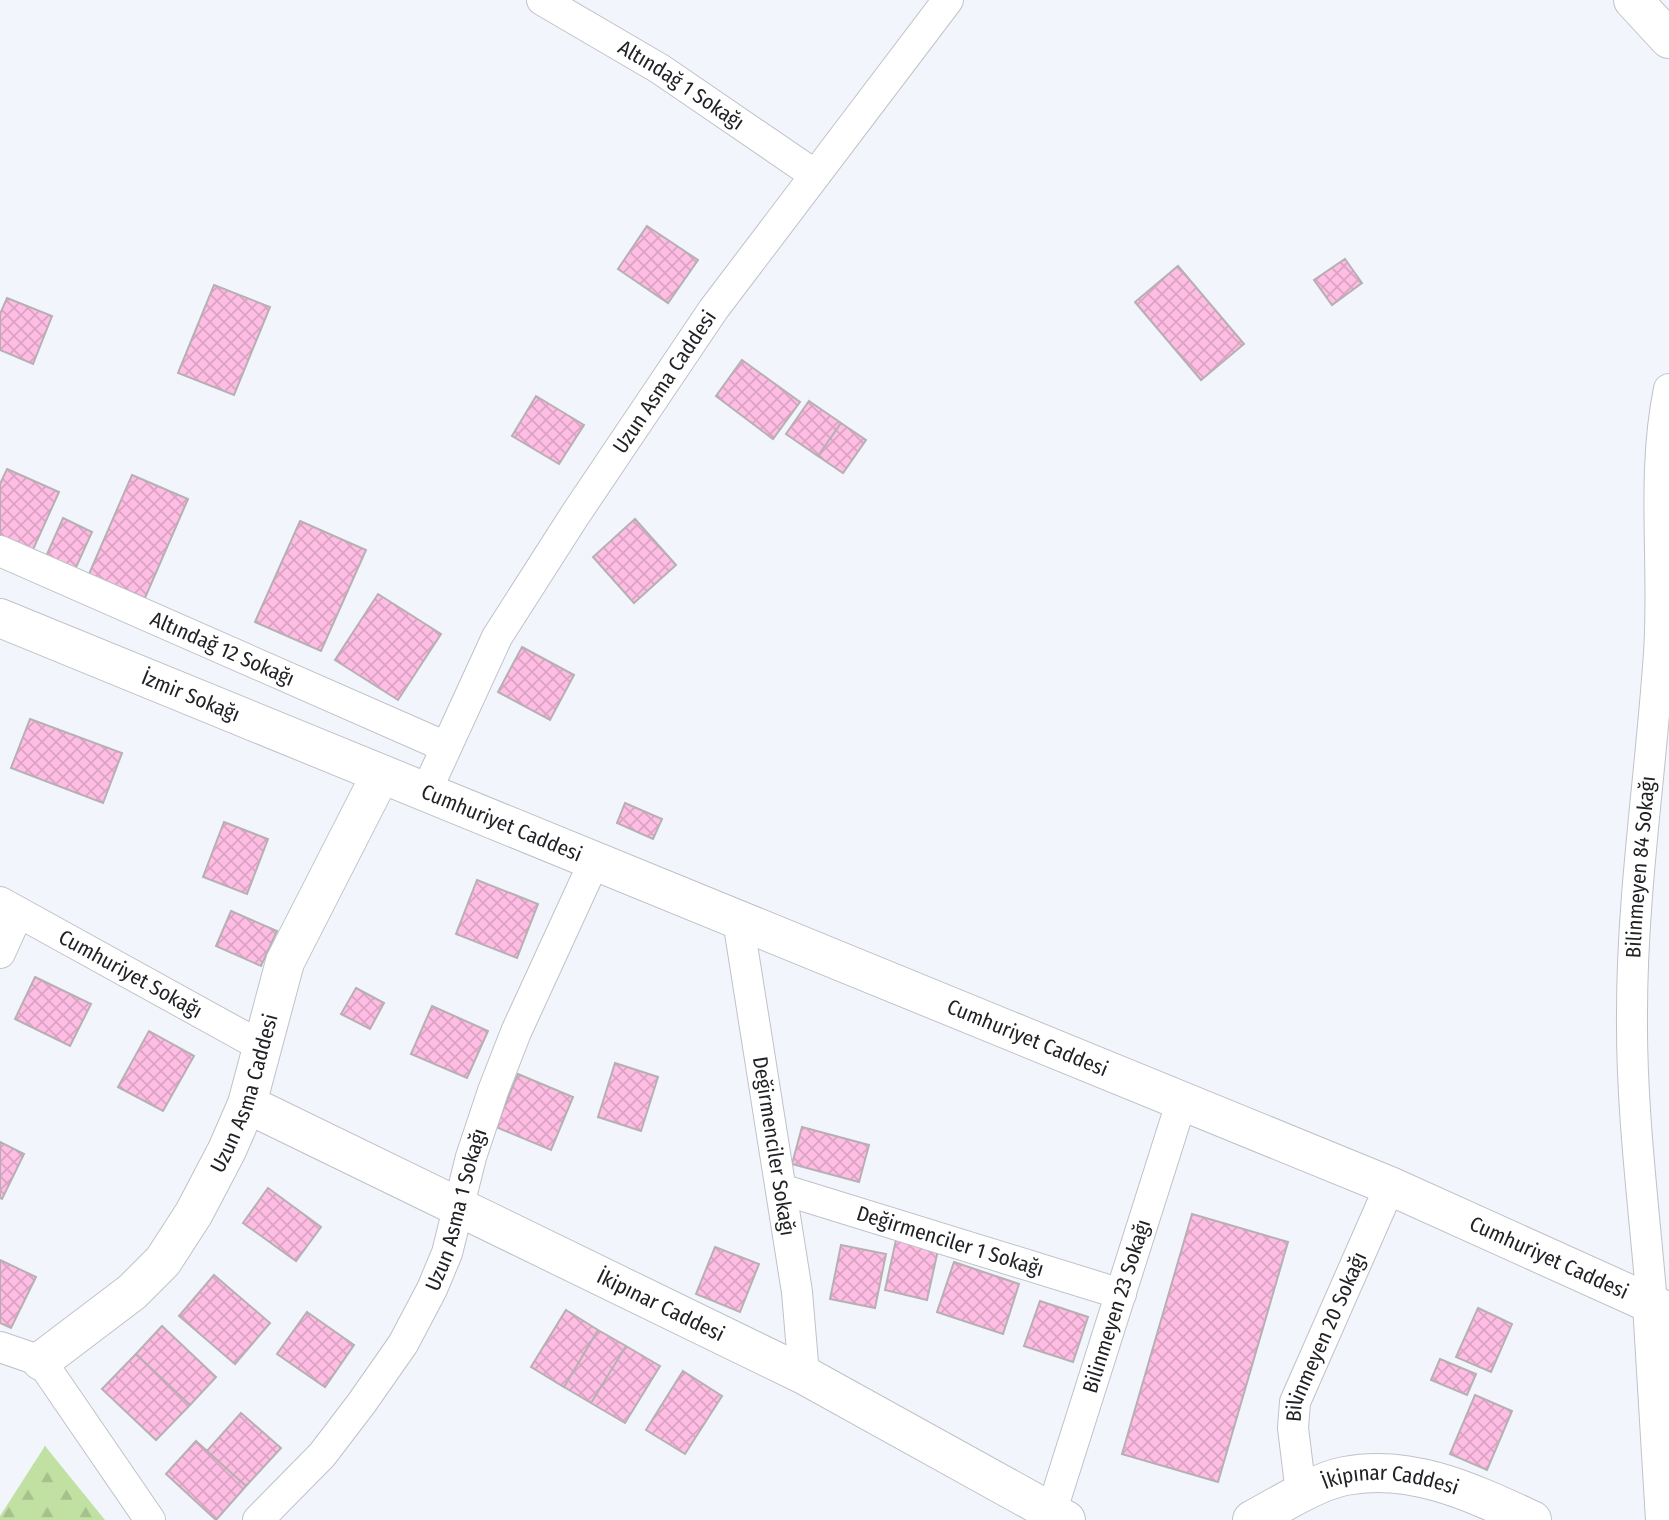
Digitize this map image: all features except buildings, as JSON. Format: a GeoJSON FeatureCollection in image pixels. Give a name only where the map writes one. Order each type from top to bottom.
{"type":"FeatureCollection","features":[{"type":"Feature","properties":{"kind":"street","name":"Altındağ 1 Sokağı"},"geometry":{"type":"LineString","coordinates":[[542,0],[660,69],[815,176]]}},
{"type":"Feature","properties":{"kind":"street","name":"Uzun Asma Caddesi"},"geometry":{"type":"LineString","coordinates":[[425,794],[498,637],[575,515],[713,310],[948,0]]}},
{"type":"Feature","properties":{"kind":"street"},"geometry":{"type":"LineString","coordinates":[[1633,0],[1669,38]]}},
{"type":"Feature","properties":{"kind":"street","name":"Bilinmeyen 84 Sokağı"},"geometry":{"type":"LineString","coordinates":[[1660,1308],[1633,1087],[1632,1013],[1635,931],[1659,650],[1660,495],[1669,389]]}},
{"type":"Feature","properties":{"kind":"street","name":"Altındağ 12 Sokağı"},"geometry":{"type":"LineString","coordinates":[[0,551],[446,747]]}},
{"type":"Feature","properties":{"kind":"street","name":"İzmir Sokağı"},"geometry":{"type":"LineString","coordinates":[[0,618],[380,776]]}},
{"type":"Feature","properties":{"kind":"street","name":"Uzun Asma Caddesi"},"geometry":{"type":"LineString","coordinates":[[41,1362],[132,1292],[163,1261],[194,1213],[227,1150],[247,1104],[285,962],[380,776]]}},
{"type":"Feature","properties":{"kind":"street","name":"Cumhuriyet Caddesi"},"geometry":{"type":"LineString","coordinates":[[380,776],[1390,1186],[1660,1308]]}},
{"type":"Feature","properties":{"kind":"street","name":"Uzun Asma 1 Sokağı"},"geometry":{"type":"LineString","coordinates":[[258,1520],[322,1455],[361,1404],[402,1344],[432,1289],[447,1253],[471,1157],[516,1032],[594,862]]}},
{"type":"Feature","properties":{"kind":"street"},"geometry":{"type":"LineString","coordinates":[[0,953],[9,907]]}},
{"type":"Feature","properties":{"kind":"street","name":"Cumhuriyet Sokağı"},"geometry":{"type":"LineString","coordinates":[[9,907],[261,1046]]}},
{"type":"Feature","properties":{"kind":"street","name":"Değirmenciler Sokağı"},"geometry":{"type":"LineString","coordinates":[[738,920],[797,1292],[804,1375]]}},
{"type":"Feature","properties":{"kind":"street","name":"Bilinmeyen 23 Sokağı"},"geometry":{"type":"LineString","coordinates":[[1059,1516],[1121,1294],[1182,1100]]}},
{"type":"Feature","properties":{"kind":"street","name":"İkipınar Caddesi"},"geometry":{"type":"LineString","coordinates":[[247,1104],[804,1375],[1059,1516]]}},
{"type":"Feature","properties":{"kind":"street","name":"Bilinmeyen 20 Sokağı"},"geometry":{"type":"LineString","coordinates":[[1301,1493],[1293,1428],[1295,1402],[1390,1186]]}},
{"type":"Feature","properties":{"kind":"street","name":"Değirmenciler 1 Sokağı"},"geometry":{"type":"LineString","coordinates":[[780,1189],[1121,1294]]}},
{"type":"Feature","properties":{"kind":"street"},"geometry":{"type":"LineString","coordinates":[[1660,1308],[1665,1520]]}},
{"type":"Feature","properties":{"kind":"street"},"geometry":{"type":"LineString","coordinates":[[0,1347],[41,1362],[150,1520]]}},
{"type":"Feature","properties":{"kind":"street","name":"İkipınar Caddesi"},"geometry":{"type":"LineString","coordinates":[[1252,1520],[1301,1493],[1343,1476],[1383,1471],[1415,1476],[1455,1488],[1532,1520]]}},
{"type":"Feature","properties":{"kind":"green space"},"geometry":{"type":"Polygon","coordinates":[[[45,1446],[105,1520],[0,1520],[45,1446]]]}}]}
